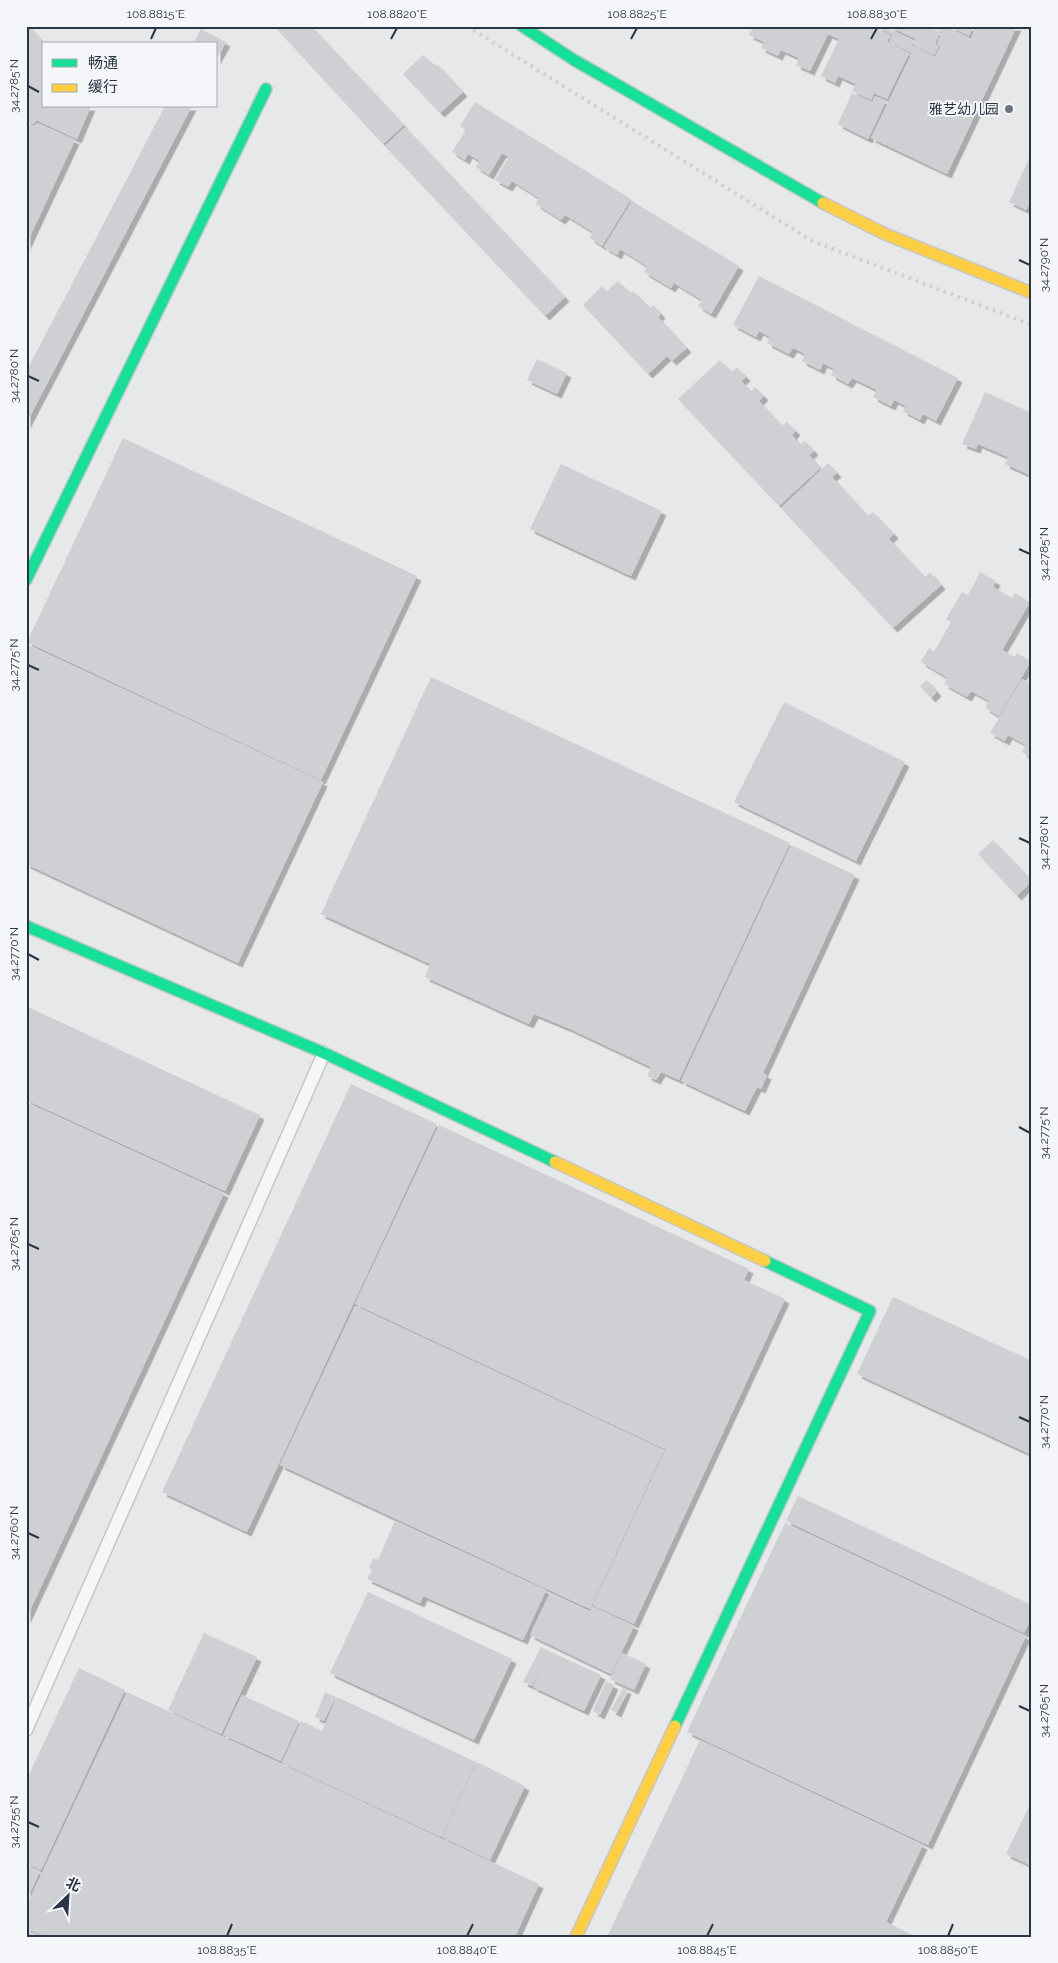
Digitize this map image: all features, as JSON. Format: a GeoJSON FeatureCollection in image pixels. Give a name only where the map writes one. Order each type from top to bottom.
{"type":"FeatureCollection","features":[{"type":"Feature","properties":{"kind":"street"},"geometry":{"type":"LineString","coordinates":[[522,26],[574,60],[833,209],[886,234],[1032,294]]}},
{"type":"Feature","properties":{"kind":"street"},"geometry":{"type":"LineString","coordinates":[[26,580],[266,89]]}},
{"type":"Feature","properties":{"kind":"street"},"geometry":{"type":"LineString","coordinates":[[26,926],[324,1053],[870,1311],[576,1937]]}},
{"type":"Feature","properties":{"kind":"lane"},"geometry":{"type":"LineString","coordinates":[[26,1730],[324,1053]]}},
{"type":"Feature","properties":{"kind":"building"},"geometry":{"type":"Polygon","coordinates":[[[26,26],[29,26],[43,42],[42,108],[90,108],[77,139],[36,120],[34,124],[26,121],[26,26]]]}},
{"type":"Feature","properties":{"kind":"building"},"geometry":{"type":"Polygon","coordinates":[[[274,26],[311,26],[404,125],[383,144],[274,26]]]}},
{"type":"Feature","properties":{"kind":"building"},"geometry":{"type":"Polygon","coordinates":[[[754,26],[872,26],[890,35],[887,42],[909,53],[887,99],[874,93],[871,100],[852,91],[856,84],[838,76],[835,83],[821,76],[839,39],[828,34],[810,71],[796,65],[799,58],[781,50],[778,56],[761,48],[764,42],[749,35],[754,26]]]}},
{"type":"Feature","properties":{"kind":"building"},"geometry":{"type":"Polygon","coordinates":[[[875,26],[883,26],[914,41],[912,46],[935,57],[941,46],[937,44],[942,32],[935,28],[936,26],[945,26],[971,39],[976,26],[1017,26],[947,174],[871,138],[912,53],[889,42],[893,35],[875,26]]]}},
{"type":"Feature","properties":{"kind":"building"},"geometry":{"type":"Polygon","coordinates":[[[888,26],[934,26],[933,29],[940,32],[935,44],[939,46],[934,55],[914,46],[916,39],[888,26]]]}},
{"type":"Feature","properties":{"kind":"building"},"geometry":{"type":"Polygon","coordinates":[[[949,26],[974,26],[969,36],[949,26]]]}},
{"type":"Feature","properties":{"kind":"building"},"geometry":{"type":"Polygon","coordinates":[[[201,29],[226,42],[218,56],[218,42],[194,42],[201,29]]]}},
{"type":"Feature","properties":{"kind":"building"},"geometry":{"type":"Polygon","coordinates":[[[423,55],[436,66],[438,65],[463,92],[440,113],[403,74],[423,55]]]}},
{"type":"Feature","properties":{"kind":"building"},"geometry":{"type":"Polygon","coordinates":[[[852,93],[872,102],[875,96],[886,101],[868,139],[838,124],[852,93]]]}},
{"type":"Feature","properties":{"kind":"building"},"geometry":{"type":"Polygon","coordinates":[[[475,102],[631,199],[602,246],[590,238],[593,232],[565,215],[561,220],[536,204],[539,198],[512,181],[508,187],[495,180],[509,157],[502,153],[489,175],[476,167],[480,161],[468,154],[465,160],[452,152],[466,130],[460,126],[475,102]]]}},
{"type":"Feature","properties":{"kind":"building"},"geometry":{"type":"Polygon","coordinates":[[[164,108],[191,108],[26,424],[26,372],[164,108]]]}},
{"type":"Feature","properties":{"kind":"building"},"geometry":{"type":"Polygon","coordinates":[[[26,123],[35,126],[37,123],[75,140],[26,245],[26,123]]]}},
{"type":"Feature","properties":{"kind":"building"},"geometry":{"type":"Polygon","coordinates":[[[405,127],[565,297],[545,316],[385,146],[405,127]]]}},
{"type":"Feature","properties":{"kind":"building"},"geometry":{"type":"Polygon","coordinates":[[[1032,152],[1032,198],[1026,210],[1009,202],[1032,152]]]}},
{"type":"Feature","properties":{"kind":"building"},"geometry":{"type":"Polygon","coordinates":[[[632,201],[739,266],[711,314],[698,306],[702,300],[674,283],[671,288],[644,272],[648,267],[620,249],[617,255],[604,247],[632,201]]]}},
{"type":"Feature","properties":{"kind":"building"},"geometry":{"type":"Polygon","coordinates":[[[759,276],[958,378],[936,421],[923,414],[920,420],[903,411],[906,406],[894,400],[891,406],[873,397],[877,390],[852,378],[848,384],[831,375],[834,369],[823,363],[820,370],[802,361],[805,354],[793,348],[789,354],[767,343],[770,337],[759,331],[756,337],[733,325],[759,276]]]}},
{"type":"Feature","properties":{"kind":"building"},"geometry":{"type":"Polygon","coordinates":[[[618,281],[630,293],[633,291],[650,308],[653,305],[661,314],[658,317],[687,348],[672,361],[667,356],[648,374],[583,305],[602,286],[607,291],[618,281]]]}},
{"type":"Feature","properties":{"kind":"building"},"geometry":{"type":"Polygon","coordinates":[[[537,359],[567,373],[557,394],[527,380],[537,359]]]}},
{"type":"Feature","properties":{"kind":"building"},"geometry":{"type":"Polygon","coordinates":[[[720,360],[732,372],[737,367],[746,377],[741,381],[751,391],[755,387],[764,396],[759,401],[782,426],[787,422],[796,431],[792,435],[800,445],[805,441],[814,451],[809,455],[820,468],[779,506],[678,399],[720,360]]]}},
{"type":"Feature","properties":{"kind":"building"},"geometry":{"type":"Polygon","coordinates":[[[985,392],[1032,413],[1032,476],[1005,464],[1008,457],[978,444],[976,449],[962,444],[985,392]]]}},
{"type":"Feature","properties":{"kind":"building"},"geometry":{"type":"Polygon","coordinates":[[[123,438],[417,576],[321,780],[27,642],[123,438]]]}},
{"type":"Feature","properties":{"kind":"building"},"geometry":{"type":"Polygon","coordinates":[[[828,463],[837,473],[832,477],[868,516],[873,512],[894,534],[889,539],[925,577],[930,572],[941,585],[893,628],[781,508],[828,463]]]}},
{"type":"Feature","properties":{"kind":"building"},"geometry":{"type":"Polygon","coordinates":[[[561,464],[662,511],[631,576],[530,529],[561,464]]]}},
{"type":"Feature","properties":{"kind":"building"},"geometry":{"type":"Polygon","coordinates":[[[980,572],[996,581],[993,587],[1012,598],[1015,593],[1030,602],[1002,650],[1015,657],[1017,653],[1031,661],[999,716],[985,708],[989,701],[971,691],[967,697],[944,684],[948,678],[921,662],[929,648],[934,652],[951,622],[946,619],[962,592],[968,595],[980,572]]]}},
{"type":"Feature","properties":{"kind":"building"},"geometry":{"type":"Polygon","coordinates":[[[26,644],[323,782],[238,963],[26,864],[26,644]]]}},
{"type":"Feature","properties":{"kind":"building"},"geometry":{"type":"Polygon","coordinates":[[[431,677],[790,843],[679,1080],[661,1072],[656,1080],[647,1076],[651,1067],[568,1028],[534,1014],[529,1024],[425,977],[430,964],[321,914],[431,677]]]}},
{"type":"Feature","properties":{"kind":"building"},"geometry":{"type":"Polygon","coordinates":[[[1022,679],[1032,684],[1032,758],[1022,752],[1026,745],[1008,735],[1005,741],[990,733],[1022,679]]]}},
{"type":"Feature","properties":{"kind":"building"},"geometry":{"type":"Polygon","coordinates":[[[927,680],[937,692],[931,698],[920,686],[927,680]]]}},
{"type":"Feature","properties":{"kind":"building"},"geometry":{"type":"Polygon","coordinates":[[[784,702],[905,762],[856,861],[734,802],[784,702]]]}},
{"type":"Feature","properties":{"kind":"building"},"geometry":{"type":"Polygon","coordinates":[[[993,840],[1032,881],[1017,896],[978,854],[993,840]]]}},
{"type":"Feature","properties":{"kind":"building"},"geometry":{"type":"Polygon","coordinates":[[[791,845],[855,875],[763,1073],[767,1075],[761,1089],[757,1087],[745,1111],[681,1081],[791,845]]]}},
{"type":"Feature","properties":{"kind":"building"},"geometry":{"type":"Polygon","coordinates":[[[26,1006],[260,1115],[225,1191],[26,1100],[26,1006]]]}},
{"type":"Feature","properties":{"kind":"building"},"geometry":{"type":"Polygon","coordinates":[[[351,1084],[437,1124],[247,1532],[162,1492],[351,1084]]]}},
{"type":"Feature","properties":{"kind":"building"},"geometry":{"type":"Polygon","coordinates":[[[26,1102],[224,1193],[26,1619],[26,1102]]]}},
{"type":"Feature","properties":{"kind":"building"},"geometry":{"type":"Polygon","coordinates":[[[439,1125],[749,1269],[744,1280],[785,1299],[634,1624],[593,1605],[692,1393],[665,1449],[355,1304],[439,1125]]]}},
{"type":"Feature","properties":{"kind":"building"},"geometry":{"type":"Polygon","coordinates":[[[893,1297],[1032,1361],[1032,1455],[857,1374],[893,1297]]]}},
{"type":"Feature","properties":{"kind":"building"},"geometry":{"type":"Polygon","coordinates":[[[355,1306],[664,1450],[590,1609],[280,1465],[355,1306]]]}},
{"type":"Feature","properties":{"kind":"building"},"geometry":{"type":"Polygon","coordinates":[[[798,1496],[1032,1605],[1032,1617],[1024,1633],[786,1521],[798,1496]]]}},
{"type":"Feature","properties":{"kind":"building"},"geometry":{"type":"Polygon","coordinates":[[[395,1521],[546,1590],[523,1640],[423,1596],[420,1603],[367,1579],[372,1570],[369,1568],[373,1558],[378,1560],[395,1521]]]}},
{"type":"Feature","properties":{"kind":"building"},"geometry":{"type":"Polygon","coordinates":[[[785,1523],[1026,1636],[928,1845],[687,1732],[785,1523]]]}},
{"type":"Feature","properties":{"kind":"building"},"geometry":{"type":"Polygon","coordinates":[[[368,1592],[512,1659],[474,1740],[330,1673],[368,1592]]]}},
{"type":"Feature","properties":{"kind":"building"},"geometry":{"type":"Polygon","coordinates":[[[550,1593],[590,1612],[592,1606],[634,1626],[611,1674],[530,1635],[550,1593]]]}},
{"type":"Feature","properties":{"kind":"building"},"geometry":{"type":"Polygon","coordinates":[[[204,1633],[257,1657],[221,1734],[168,1710],[204,1633]]]}},
{"type":"Feature","properties":{"kind":"building"},"geometry":{"type":"Polygon","coordinates":[[[541,1647],[549,1651],[532,1686],[523,1682],[541,1647]]]}},
{"type":"Feature","properties":{"kind":"building"},"geometry":{"type":"Polygon","coordinates":[[[549,1651],[601,1675],[584,1711],[533,1687],[549,1651]]]}},
{"type":"Feature","properties":{"kind":"building"},"geometry":{"type":"Polygon","coordinates":[[[622,1653],[646,1664],[634,1690],[610,1679],[622,1653]]]}},
{"type":"Feature","properties":{"kind":"building"},"geometry":{"type":"Polygon","coordinates":[[[79,1668],[125,1690],[41,1870],[26,1863],[26,1781],[79,1668]]]}},
{"type":"Feature","properties":{"kind":"building"},"geometry":{"type":"Polygon","coordinates":[[[606,1681],[614,1685],[600,1715],[593,1711],[606,1681]]]}},
{"type":"Feature","properties":{"kind":"building"},"geometry":{"type":"Polygon","coordinates":[[[623,1688],[627,1690],[617,1713],[611,1710],[623,1688]]]}},
{"type":"Feature","properties":{"kind":"building"},"geometry":{"type":"Polygon","coordinates":[[[127,1692],[539,1884],[515,1937],[45,1937],[26,1928],[26,1907],[127,1692]]]}},
{"type":"Feature","properties":{"kind":"building"},"geometry":{"type":"Polygon","coordinates":[[[325,1692],[336,1697],[324,1721],[315,1717],[325,1692]]]}},
{"type":"Feature","properties":{"kind":"building"},"geometry":{"type":"Polygon","coordinates":[[[242,1695],[299,1721],[281,1761],[223,1735],[242,1695]]]}},
{"type":"Feature","properties":{"kind":"building"},"geometry":{"type":"Polygon","coordinates":[[[337,1697],[476,1762],[441,1837],[282,1763],[301,1721],[322,1731],[337,1697]]]}},
{"type":"Feature","properties":{"kind":"building"},"geometry":{"type":"Polygon","coordinates":[[[700,1740],[923,1845],[886,1922],[917,1937],[607,1937],[700,1740]]]}},
{"type":"Feature","properties":{"kind":"building"},"geometry":{"type":"Polygon","coordinates":[[[477,1762],[525,1786],[490,1860],[442,1837],[477,1762]]]}},
{"type":"Feature","properties":{"kind":"building"},"geometry":{"type":"Polygon","coordinates":[[[1032,1800],[1032,1866],[1006,1854],[1032,1800]]]}},
{"type":"Feature","properties":{"kind":"building"},"geometry":{"type":"Polygon","coordinates":[[[26,1865],[40,1871],[26,1902],[26,1865]]]}},
{"type":"Feature","properties":{"kind":"building"},"geometry":{"type":"Polygon","coordinates":[[[26,1930],[41,1937],[26,1937],[26,1930]]]}},
{"type":"Feature","properties":{"kind":"railway"},"geometry":{"type":"LineString","coordinates":[[467,26],[812,241],[1032,325]]}},
{"type":"Feature","properties":{"kind":"traffic: fast"},"geometry":{"type":"LineString","coordinates":[[522,26],[574,60],[823,203]]}},
{"type":"Feature","properties":{"kind":"traffic: fast"},"geometry":{"type":"LineString","coordinates":[[26,580],[266,89]]}},
{"type":"Feature","properties":{"kind":"traffic: fast"},"geometry":{"type":"LineString","coordinates":[[26,926],[324,1053],[555,1162]]}},
{"type":"Feature","properties":{"kind":"traffic: fast"},"geometry":{"type":"LineString","coordinates":[[675,1726],[870,1311],[765,1261]]}},
{"type":"Feature","properties":{"kind":"traffic: slow"},"geometry":{"type":"LineString","coordinates":[[823,203],[885,234],[1032,293]]}},
{"type":"Feature","properties":{"kind":"traffic: slow"},"geometry":{"type":"LineString","coordinates":[[555,1162],[765,1261]]}},
{"type":"Feature","properties":{"kind":"traffic: slow"},"geometry":{"type":"LineString","coordinates":[[576,1937],[675,1726]]}},
{"type":"Feature","properties":{"kind":"place","name":"雅艺幼儿园"},"geometry":{"type":"Point","coordinates":[1009,109]}}]}
